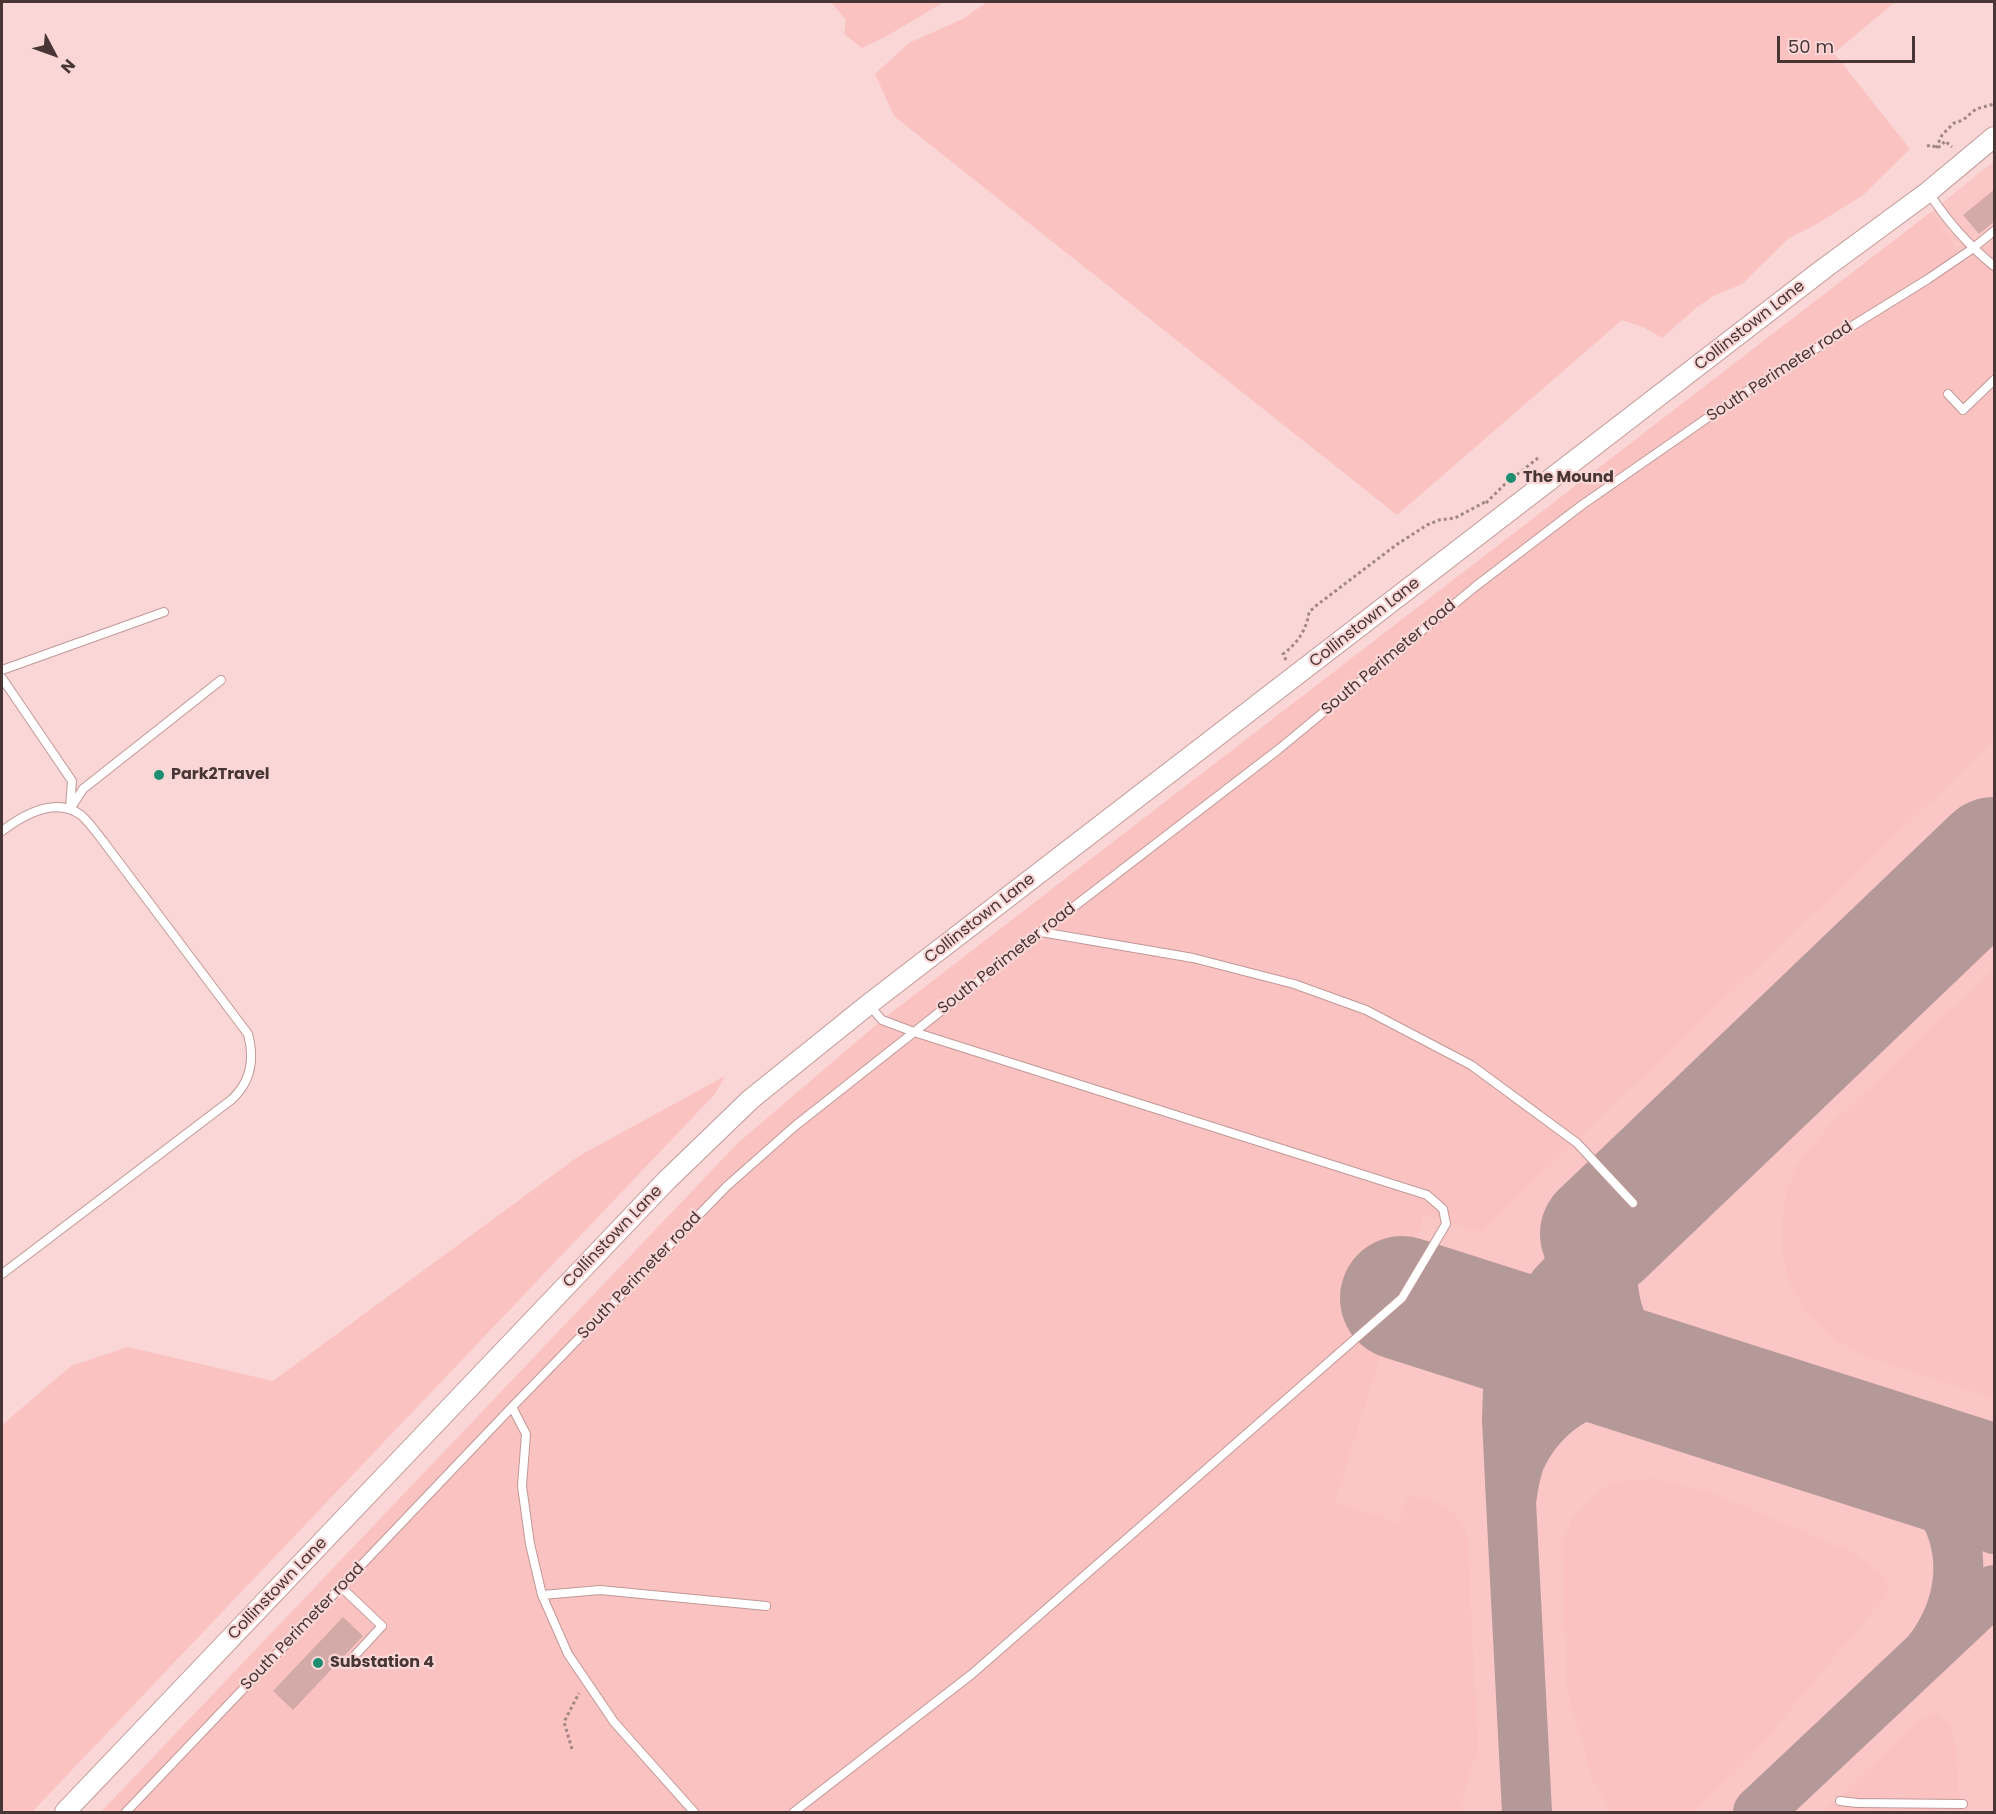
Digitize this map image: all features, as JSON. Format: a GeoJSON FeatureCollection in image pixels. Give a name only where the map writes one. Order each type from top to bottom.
{"type":"FeatureCollection","features":[{"type":"Feature","properties":{"kind":"street","name":"Collinstown Lane"},"geometry":{"type":"LineString","coordinates":[[65,1812],[666,1181],[750,1099],[869,1004],[1817,274],[1928,192],[1995,137]]}},
{"type":"Feature","properties":{"kind":"lane"},"geometry":{"type":"LineString","coordinates":[[1928,192],[1972,249],[1995,266]]}},
{"type":"Feature","properties":{"kind":"lane","name":"South Perimeter road"},"geometry":{"type":"LineString","coordinates":[[126,1812],[512,1407],[727,1186],[795,1126],[1041,932],[1279,749],[1476,586],[1582,505],[1736,398],[1928,279],[1995,231]]}},
{"type":"Feature","properties":{"kind":"lane"},"geometry":{"type":"LineString","coordinates":[[1948,394],[1963,410],[1995,380]]}},
{"type":"Feature","properties":{"kind":"lane"},"geometry":{"type":"LineString","coordinates":[[2,670],[164,612]]}},
{"type":"Feature","properties":{"kind":"lane"},"geometry":{"type":"LineString","coordinates":[[2,678],[72,781],[70,809]]}},
{"type":"Feature","properties":{"kind":"lane"},"geometry":{"type":"LineString","coordinates":[[70,809],[83,789],[221,680]]}},
{"type":"Feature","properties":{"kind":"lane"},"geometry":{"type":"LineString","coordinates":[[2,831],[18,818],[35,810],[70,809],[84,818],[248,1034],[252,1056],[245,1084],[231,1100],[2,1274]]}},
{"type":"Feature","properties":{"kind":"lane"},"geometry":{"type":"LineString","coordinates":[[1041,932],[1193,958],[1294,984],[1366,1010],[1471,1065],[1577,1143],[1634,1203]]}},
{"type":"Feature","properties":{"kind":"lane"},"geometry":{"type":"LineString","coordinates":[[794,1812],[972,1674],[1402,1298],[1446,1224],[1443,1209],[1427,1195],[914,1032],[882,1020],[869,1004]]}},
{"type":"Feature","properties":{"kind":"lane"},"geometry":{"type":"LineString","coordinates":[[512,1407],[526,1434],[522,1486],[530,1544],[542,1594],[568,1654],[614,1722],[694,1812]]}},
{"type":"Feature","properties":{"kind":"lane"},"geometry":{"type":"LineString","coordinates":[[341,1587],[382,1626],[347,1664]]}},
{"type":"Feature","properties":{"kind":"lane"},"geometry":{"type":"LineString","coordinates":[[542,1594],[600,1590],[766,1606]]}},
{"type":"Feature","properties":{"kind":"lane"},"geometry":{"type":"LineString","coordinates":[[1840,1801],[1964,1803]]}},
{"type":"Feature","properties":{"kind":"path"},"geometry":{"type":"LineString","coordinates":[[1936,148],[1942,135],[1954,123],[1976,109],[1995,104]]}},
{"type":"Feature","properties":{"kind":"path"},"geometry":{"type":"LineString","coordinates":[[1927,146],[1936,148],[1945,141],[1953,147],[1964,162]]}},
{"type":"Feature","properties":{"kind":"path"},"geometry":{"type":"LineString","coordinates":[[1291,661],[1284,659],[1283,654],[1300,636],[1307,625],[1309,612],[1317,605],[1396,545],[1427,525],[1439,520],[1455,518],[1485,502]]}},
{"type":"Feature","properties":{"kind":"path"},"geometry":{"type":"LineString","coordinates":[[573,1749],[564,1722],[576,1695],[588,1684]]}},
{"type":"Feature","properties":{"kind":"shaded area"},"geometry":{"type":"Polygon","coordinates":[[[831,2],[944,2],[862,48],[844,34],[846,20],[831,2]]]}},
{"type":"Feature","properties":{"kind":"shaded area"},"geometry":{"type":"Polygon","coordinates":[[[987,2],[1895,2],[1834,53],[1910,149],[1863,195],[1817,224],[1789,238],[1742,284],[1713,296],[1662,338],[1643,327],[1622,320],[1397,515],[894,116],[875,74],[909,43],[963,19],[987,2]]]}},
{"type":"Feature","properties":{"kind":"shaded area"},"geometry":{"type":"Polygon","coordinates":[[[1994,161],[1994,1812],[101,1812],[738,1143],[882,1020],[1931,212],[1994,161]]]}},
{"type":"Feature","properties":{"kind":"shaded area"},"geometry":{"type":"Polygon","coordinates":[[[1931,212],[1966,263],[1994,240],[1994,741],[1480,1232],[1424,1215],[1335,1502],[1399,1523],[1407,1494],[1435,1502],[1450,1510],[1462,1522],[1467,1532],[1478,1748],[1458,1812],[101,1812],[738,1143],[882,1020],[1931,212]]]}},
{"type":"Feature","properties":{"kind":"shaded area"},"geometry":{"type":"Polygon","coordinates":[[[1994,969],[1993,1398],[1857,1353],[1833,1338],[1807,1312],[1789,1281],[1781,1244],[1784,1201],[1796,1167],[1825,1130],[1994,969]]]}},
{"type":"Feature","properties":{"kind":"shaded area"},"geometry":{"type":"Polygon","coordinates":[[[725,1076],[715,1094],[32,1812],[2,1812],[2,1425],[71,1366],[128,1347],[273,1381],[579,1156],[725,1076]]]}},
{"type":"Feature","properties":{"kind":"shaded area"},"geometry":{"type":"Polygon","coordinates":[[[1655,1478],[1720,1496],[1854,1553],[1883,1575],[1888,1583],[1888,1590],[1884,1598],[1750,1758],[1693,1812],[1614,1812],[1592,1779],[1566,1683],[1563,1542],[1572,1518],[1600,1489],[1623,1481],[1655,1478]]]}},
{"type":"Feature","properties":{"kind":"shaded area"},"geometry":{"type":"Polygon","coordinates":[[[1936,1714],[1949,1724],[1955,1745],[1961,1812],[1823,1812],[1921,1718],[1936,1714]]]}},
{"type":"Feature","properties":{"kind":"building"},"geometry":{"type":"Polygon","coordinates":[[[1995,189],[1995,221],[1979,234],[1963,215],[1995,189]]]}},
{"type":"Feature","properties":{"kind":"building","name":"Substation 4"},"geometry":{"type":"Polygon","coordinates":[[[343,1617],[363,1636],[293,1710],[273,1691],[343,1617]]]}},
{"type":"Feature","properties":{"kind":"taxiway"},"geometry":{"type":"LineString","coordinates":[[1638,1198],[1618,1242],[1613,1264],[1617,1309],[1629,1338],[1646,1362],[1684,1388]]}},
{"type":"Feature","properties":{"kind":"taxiway"},"geometry":{"type":"LineString","coordinates":[[1527,1812],[1507,1419],[1508,1391],[1524,1337],[1534,1314],[1553,1286],[1602,1234]]}},
{"type":"Feature","properties":{"kind":"taxiway"},"geometry":{"type":"LineString","coordinates":[[1511,1502],[1521,1458],[1543,1425],[1557,1411],[1574,1400],[1610,1386],[1630,1383],[1668,1387],[1839,1438],[1892,1460],[1911,1472],[1929,1490],[1946,1517],[1954,1537],[1958,1557],[1958,1577],[1955,1597],[1948,1616],[1927,1653]]}},
{"type":"Feature","properties":{"kind":"taxiway"},"geometry":{"type":"LineString","coordinates":[[1926,1469],[1947,1479],[1965,1493],[1994,1529]]}},
{"type":"Feature","properties":{"kind":"taxiway"},"geometry":{"type":"LineString","coordinates":[[1758,1812],[1994,1590]]}},
{"type":"Feature","properties":{"kind":"runway"},"geometry":{"type":"LineString","coordinates":[[1602,1234],[1994,859]]}},
{"type":"Feature","properties":{"kind":"runway"},"geometry":{"type":"LineString","coordinates":[[1402,1298],[1994,1487]]}},
{"type":"Feature","properties":{"kind":"place","name":"The Mound"},"geometry":{"type":"Point","coordinates":[1511,478]}},
{"type":"Feature","properties":{"kind":"place","name":"Park2Travel"},"geometry":{"type":"Point","coordinates":[159,775]}},
{"type":"Feature","properties":{"kind":"place","name":"Substation 4"},"geometry":{"type":"Point","coordinates":[318,1663]}}]}
